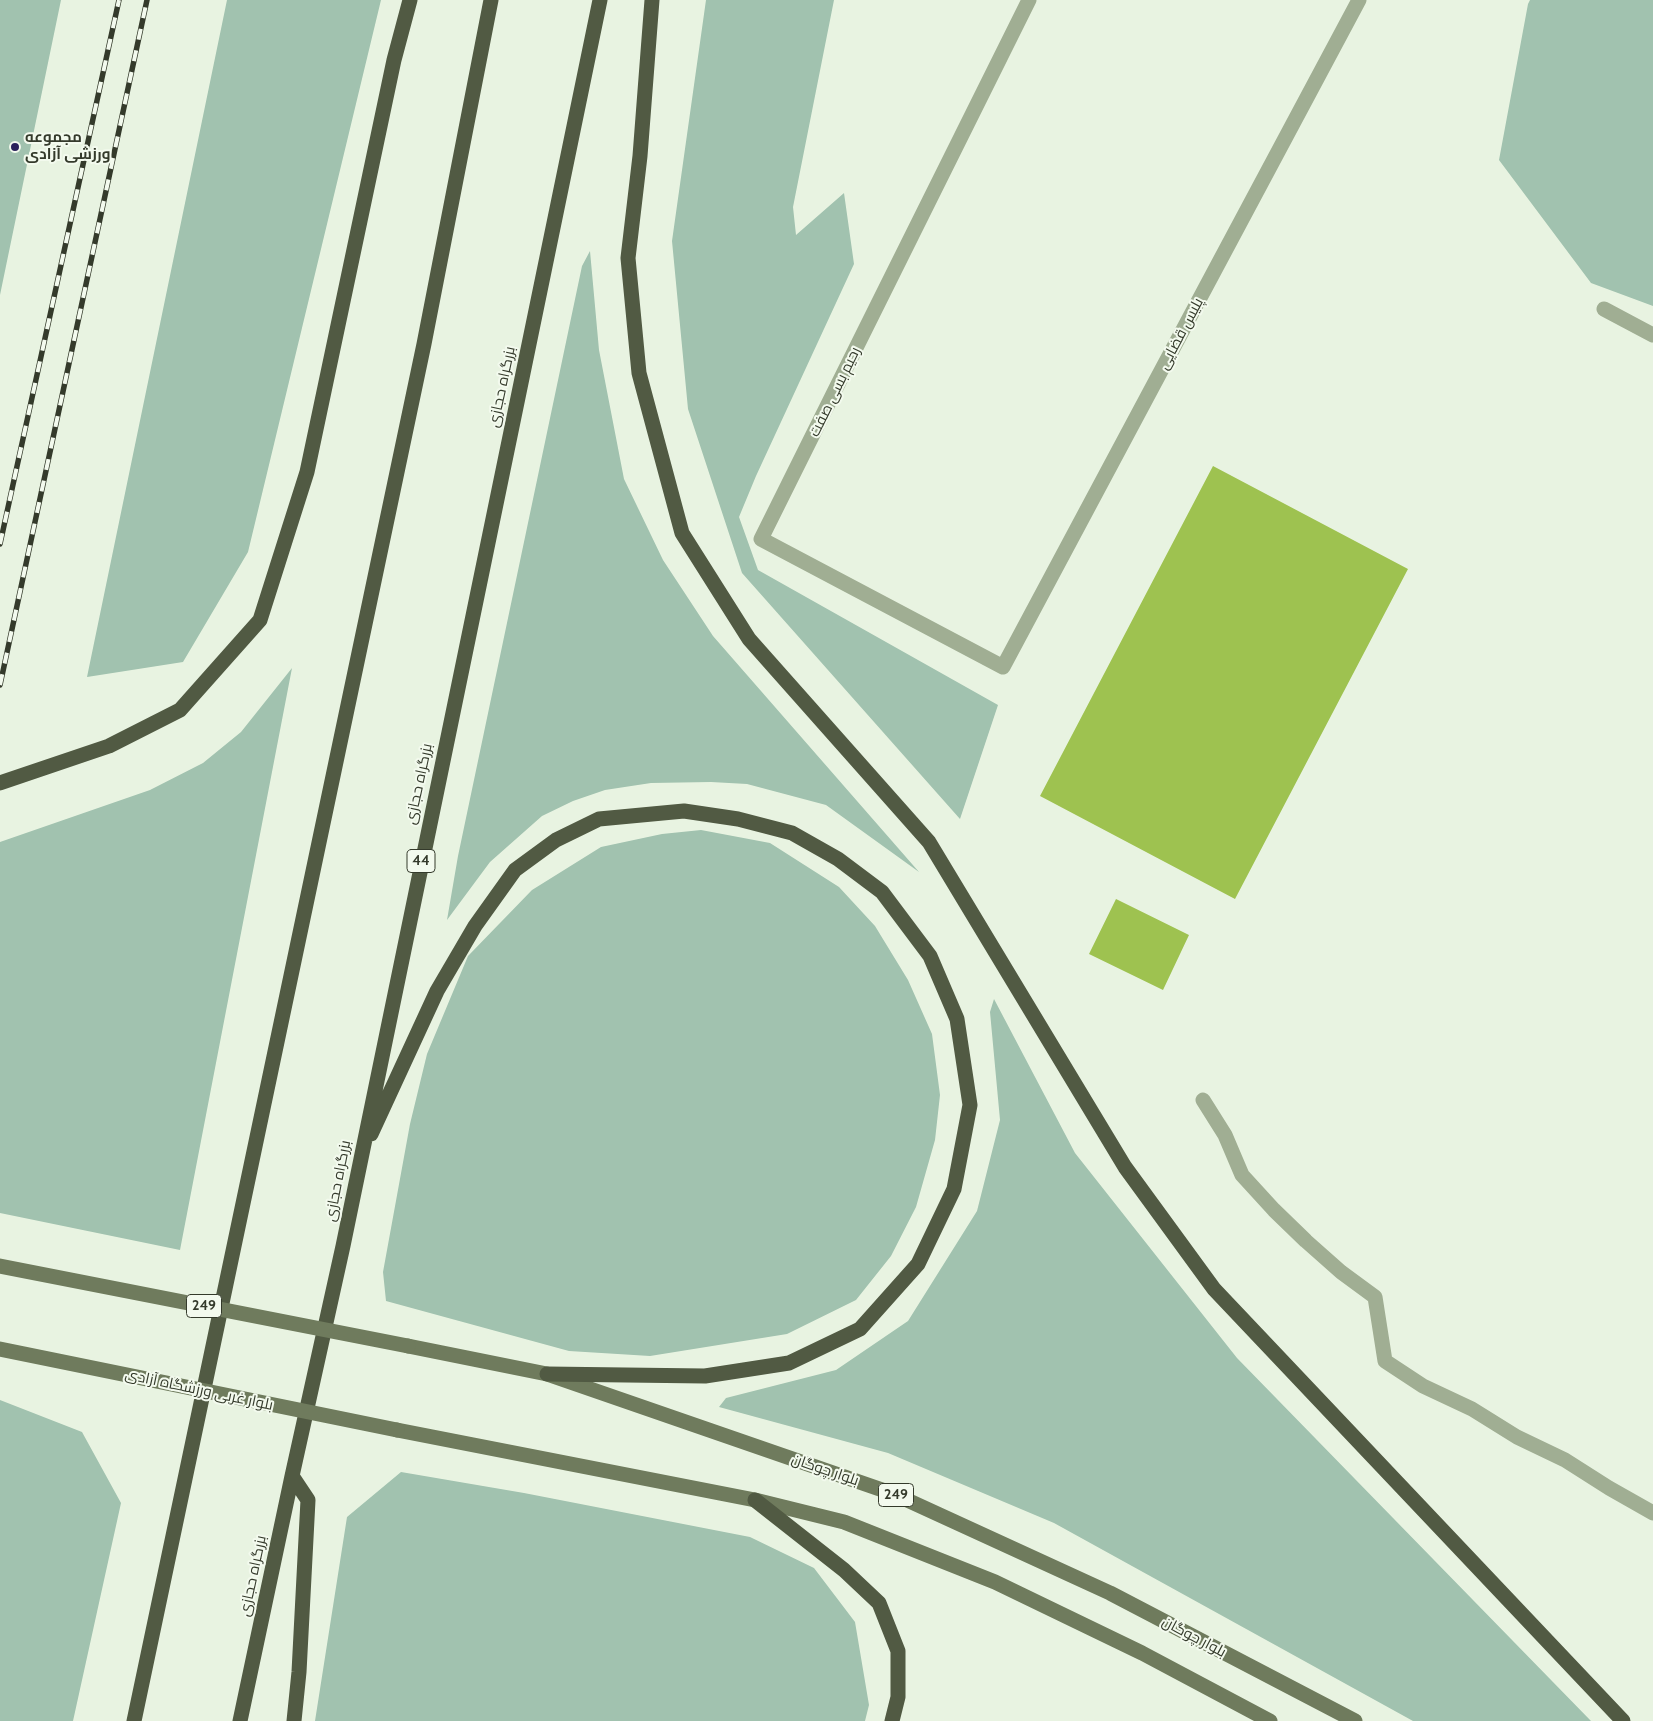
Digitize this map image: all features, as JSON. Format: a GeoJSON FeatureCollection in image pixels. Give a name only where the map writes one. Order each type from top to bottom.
{"type":"FeatureCollection","features":[{"type":"Feature","properties":{"kind":"highway"},"geometry":{"type":"LineString","coordinates":[[0,783],[109,746],[180,710],[260,620],[307,472],[394,60],[410,0]]}},
{"type":"Feature","properties":{"kind":"highway"},"geometry":{"type":"LineString","coordinates":[[134,1721],[412,402],[491,0]]}},
{"type":"Feature","properties":{"kind":"highway","name":"بزرگراه حجازی"},"geometry":{"type":"LineString","coordinates":[[240,1721],[343,1246],[359,1160],[600,0]]}},
{"type":"Feature","properties":{"kind":"highway"},"geometry":{"type":"LineString","coordinates":[[652,0],[640,156],[628,258],[639,373],[682,532],[749,639],[929,842],[1125,1167],[1214,1289],[1622,1721]]}},
{"type":"Feature","properties":{"kind":"highway"},"geometry":{"type":"LineString","coordinates":[[359,1160],[437,991],[474,926],[515,870],[556,840],[599,819],[684,811],[738,819],[792,833],[838,859],[882,892],[930,956],[957,1019],[970,1105],[954,1189],[918,1264],[860,1329],[790,1363],[705,1376],[547,1374]]}},
{"type":"Feature","properties":{"kind":"highway"},"geometry":{"type":"LineString","coordinates":[[292,1476],[308,1500],[299,1672],[294,1721]]}},
{"type":"Feature","properties":{"kind":"highway"},"geometry":{"type":"LineString","coordinates":[[755,1500],[844,1570],[879,1604],[898,1651],[898,1697],[892,1721]]}},
{"type":"Feature","properties":{"kind":"main road","name":"بلوار چوگان"},"geometry":{"type":"LineString","coordinates":[[0,1266],[547,1374],[894,1494],[1110,1593],[1355,1721]]}},
{"type":"Feature","properties":{"kind":"main road","name":"بلوار غربی ورزشگاه آزادی"},"geometry":{"type":"LineString","coordinates":[[0,1349],[397,1430],[755,1500]]}},
{"type":"Feature","properties":{"kind":"main road"},"geometry":{"type":"LineString","coordinates":[[755,1500],[844,1522],[995,1582],[1142,1653],[1270,1721]]}},
{"type":"Feature","properties":{"kind":"street","name":"رحیم بسی صفت"},"geometry":{"type":"LineString","coordinates":[[1003,668],[761,539],[1029,0]]}},
{"type":"Feature","properties":{"kind":"street","name":"پلیس قضایی"},"geometry":{"type":"LineString","coordinates":[[1003,668],[1359,0]]}},
{"type":"Feature","properties":{"kind":"street"},"geometry":{"type":"LineString","coordinates":[[1604,309],[1653,335]]}},
{"type":"Feature","properties":{"kind":"street"},"geometry":{"type":"LineString","coordinates":[[1203,1100],[1225,1135],[1242,1175],[1306,1241],[1341,1272],[1375,1297],[1385,1361],[1424,1386],[1472,1408],[1517,1437],[1565,1460],[1653,1513]]}},
{"type":"Feature","properties":{"kind":"green space","name":"مجموعه ورزشی آزادی"},"geometry":{"type":"Polygon","coordinates":[[[0,0],[61,0],[0,295],[0,0]]]}},
{"type":"Feature","properties":{"kind":"green space"},"geometry":{"type":"Polygon","coordinates":[[[227,0],[381,0],[248,552],[183,662],[87,677],[227,0]]]}},
{"type":"Feature","properties":{"kind":"green space"},"geometry":{"type":"Polygon","coordinates":[[[706,0],[834,0],[793,207],[796,235],[844,193],[854,264],[739,517],[758,570],[998,705],[960,819],[742,573],[688,409],[672,241],[706,0]]]}},
{"type":"Feature","properties":{"kind":"green space"},"geometry":{"type":"Polygon","coordinates":[[[1530,0],[1653,0],[1653,306],[1591,283],[1499,160],[1530,0]]]}},
{"type":"Feature","properties":{"kind":"green space"},"geometry":{"type":"Polygon","coordinates":[[[590,251],[599,350],[624,479],[663,560],[713,636],[919,872],[826,805],[747,784],[711,782],[651,783],[605,790],[573,801],[542,816],[490,862],[447,920],[458,856],[582,266],[590,251]]]}},
{"type":"Feature","properties":{"kind":"green space"},"geometry":{"type":"Polygon","coordinates":[[[292,668],[180,1250],[0,1213],[0,842],[150,790],[203,763],[241,732],[292,668]]]}},
{"type":"Feature","properties":{"kind":"green space"},"geometry":{"type":"Polygon","coordinates":[[[701,830],[770,843],[839,887],[875,926],[908,980],[932,1034],[940,1095],[935,1140],[916,1207],[891,1256],[856,1300],[787,1334],[650,1356],[569,1351],[386,1301],[383,1272],[410,1124],[427,1054],[468,956],[532,890],[601,847],[662,834],[701,830]]]}},
{"type":"Feature","properties":{"kind":"green space"},"geometry":{"type":"Polygon","coordinates":[[[994,999],[1075,1153],[1237,1358],[1591,1721],[1413,1721],[1054,1523],[888,1453],[719,1407],[726,1398],[836,1370],[908,1321],[977,1211],[1000,1120],[990,1012],[994,999]]]}},
{"type":"Feature","properties":{"kind":"green space"},"geometry":{"type":"Polygon","coordinates":[[[0,1400],[82,1432],[121,1503],[73,1721],[0,1721],[0,1400]]]}},
{"type":"Feature","properties":{"kind":"green space"},"geometry":{"type":"Polygon","coordinates":[[[401,1472],[524,1493],[750,1537],[814,1568],[855,1622],[869,1705],[865,1721],[315,1721],[347,1517],[401,1472]]]}},
{"type":"Feature","properties":{"kind":"building"},"geometry":{"type":"Polygon","coordinates":[[[1213,466],[1408,569],[1235,899],[1040,796],[1213,466]]]}},
{"type":"Feature","properties":{"kind":"building"},"geometry":{"type":"Polygon","coordinates":[[[1116,899],[1189,935],[1163,990],[1089,954],[1116,899]]]}},
{"type":"Feature","properties":{"kind":"railway"},"geometry":{"type":"LineString","coordinates":[[0,544],[119,0]]}},
{"type":"Feature","properties":{"kind":"railway"},"geometry":{"type":"LineString","coordinates":[[0,685],[147,0]]}},
{"type":"Feature","properties":{"kind":"place","name":"مجموعه ورزشی آزادی"},"geometry":{"type":"Point","coordinates":[15,147]}}]}
